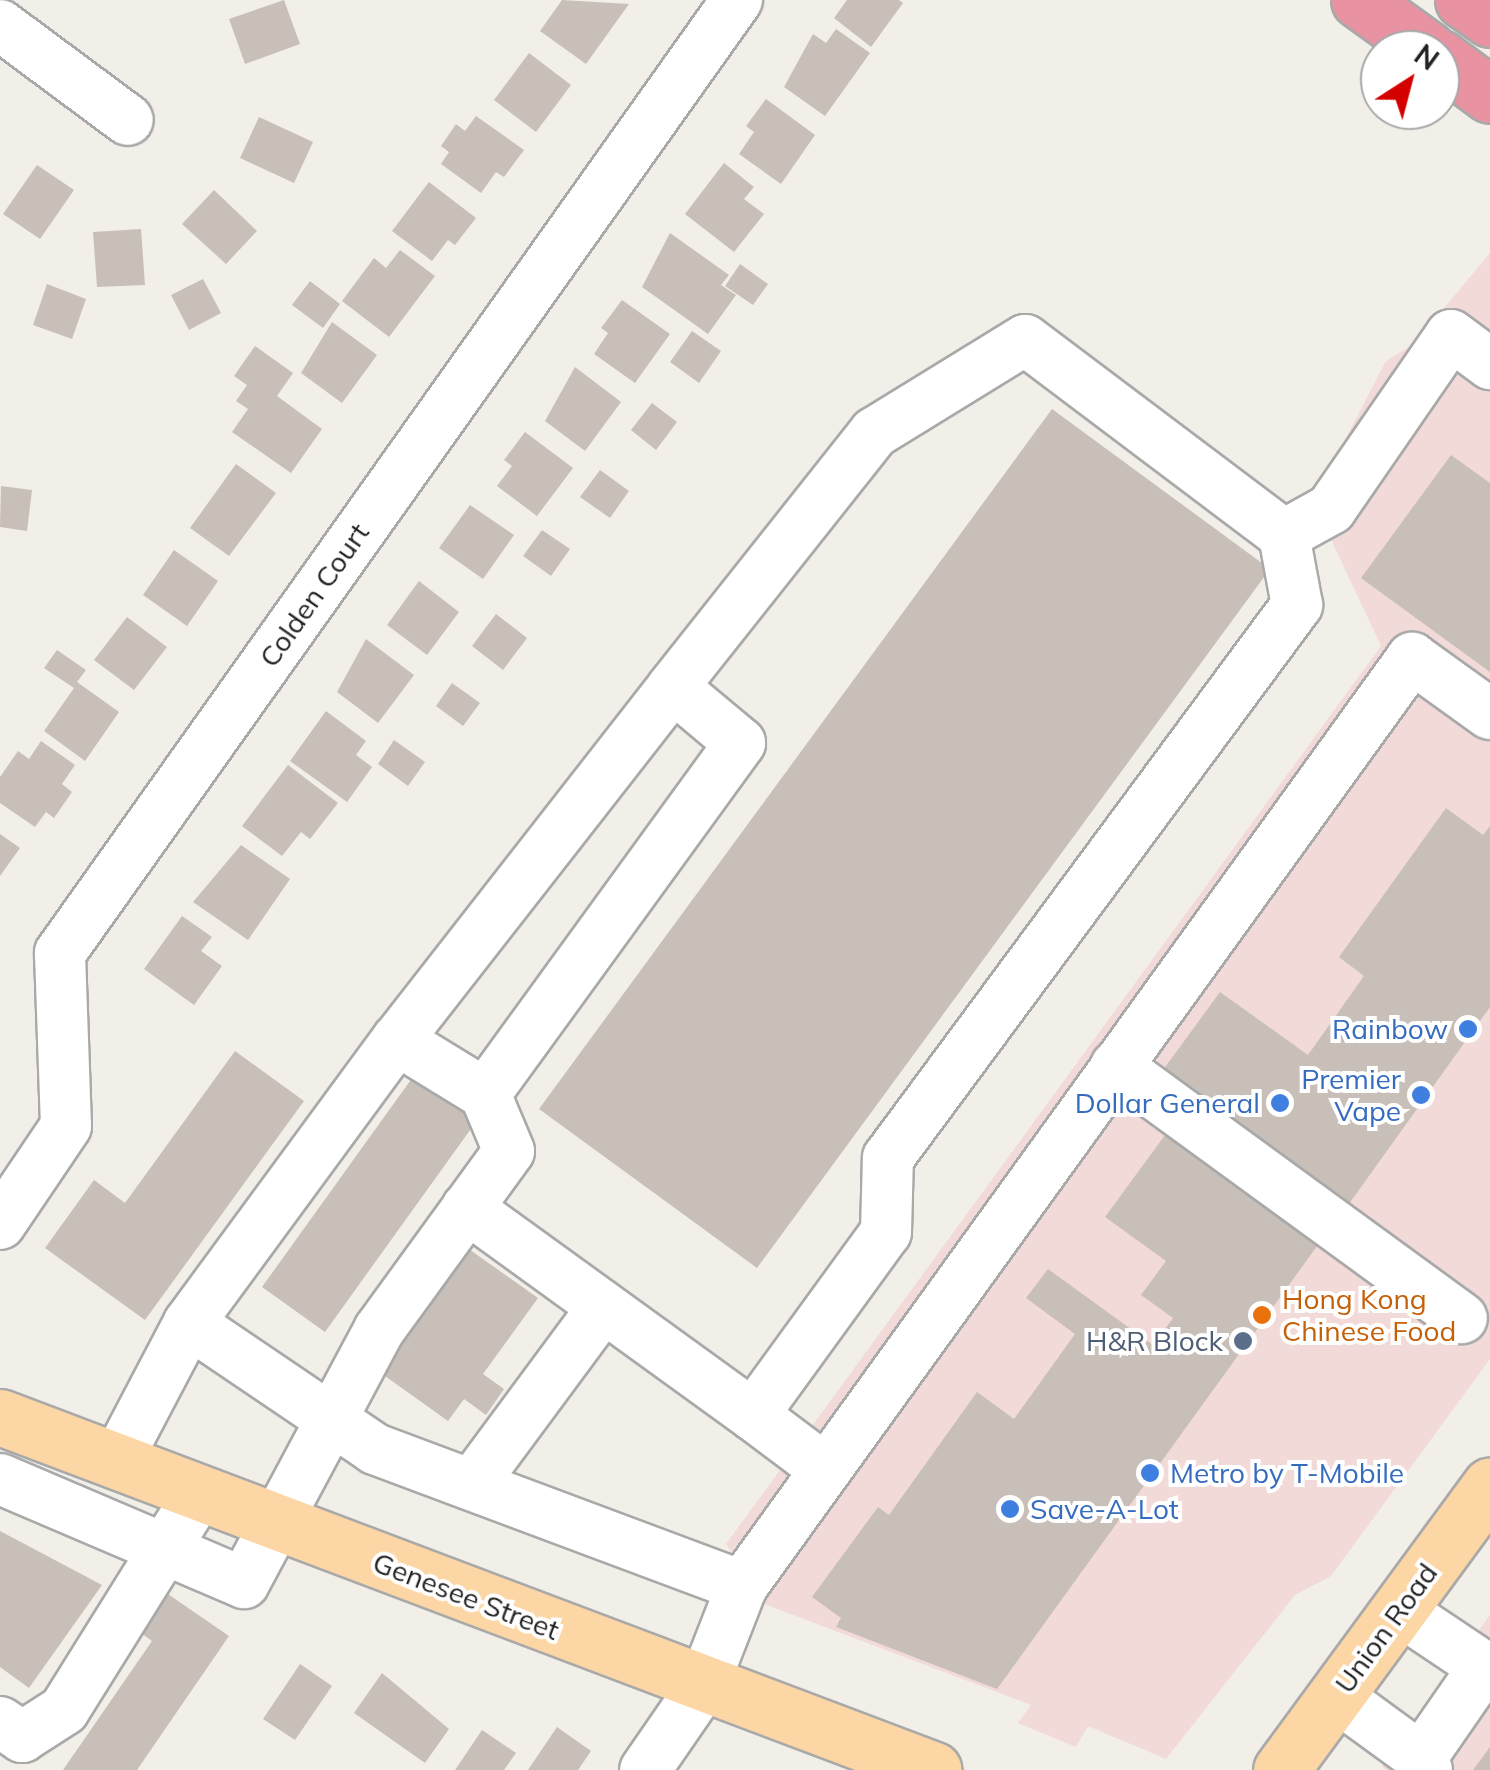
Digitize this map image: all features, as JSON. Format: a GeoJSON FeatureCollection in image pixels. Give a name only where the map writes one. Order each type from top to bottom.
{"type":"FeatureCollection","features":[{"type":"Feature","properties":{"kind":"highway"},"geometry":{"type":"LineString","coordinates":[[1360,0],[1401,30]]}},
{"type":"Feature","properties":{"kind":"highway"},"geometry":{"type":"LineString","coordinates":[[1463,0],[1490,20]]}},
{"type":"Feature","properties":{"kind":"highway"},"geometry":{"type":"LineString","coordinates":[[1460,73],[1490,95]]}},
{"type":"Feature","properties":{"kind":"main road","name":"Genesee Street"},"geometry":{"type":"LineString","coordinates":[[0,1418],[934,1770]]}},
{"type":"Feature","properties":{"kind":"main road","name":"Union Road"},"geometry":{"type":"LineString","coordinates":[[1281,1770],[1490,1485]]}},
{"type":"Feature","properties":{"kind":"street","name":"Colden Court"},"geometry":{"type":"LineString","coordinates":[[0,1224],[66,1126],[60,952],[737,0]]}},
{"type":"Feature","properties":{"kind":"street"},"geometry":{"type":"LineString","coordinates":[[0,26],[128,120]]}},
{"type":"Feature","properties":{"kind":"street"},"geometry":{"type":"LineString","coordinates":[[1284,535],[1331,508],[1451,335],[1490,364]]}},
{"type":"Feature","properties":{"kind":"street"},"geometry":{"type":"LineString","coordinates":[[111,1523],[127,1466],[189,1322],[397,1040],[874,434],[1025,340],[1284,535],[1297,605],[888,1158],[886,1232],[753,1415]]}},
{"type":"Feature","properties":{"kind":"street"},"geometry":{"type":"LineString","coordinates":[[645,1770],[703,1686],[742,1586],[1412,658],[1490,714]]}},
{"type":"Feature","properties":{"kind":"street"},"geometry":{"type":"LineString","coordinates":[[485,1094],[740,743],[674,687]]}},
{"type":"Feature","properties":{"kind":"street"},"geometry":{"type":"LineString","coordinates":[[0,1479],[111,1523],[244,1583],[330,1415],[379,1330],[509,1152],[485,1094],[397,1040]]}},
{"type":"Feature","properties":{"kind":"street"},"geometry":{"type":"LineString","coordinates":[[1116,1066],[1462,1318]]}},
{"type":"Feature","properties":{"kind":"street"},"geometry":{"type":"LineString","coordinates":[[467,1208],[824,1469]]}},
{"type":"Feature","properties":{"kind":"street"},"geometry":{"type":"LineString","coordinates":[[474,1483],[603,1307]]}},
{"type":"Feature","properties":{"kind":"street"},"geometry":{"type":"LineString","coordinates":[[189,1322],[375,1448],[742,1586]]}},
{"type":"Feature","properties":{"kind":"street"},"geometry":{"type":"LineString","coordinates":[[0,1722],[22,1737],[64,1710],[199,1494]]}},
{"type":"Feature","properties":{"kind":"street"},"geometry":{"type":"LineString","coordinates":[[1336,1696],[1424,1764],[1486,1671],[1398,1610]]}},
{"type":"Feature","properties":{"kind":"shaded area"},"geometry":{"type":"Polygon","coordinates":[[[1490,253],[1490,1359],[1331,1576],[1295,1595],[1166,1759],[1088,1726],[1076,1747],[1018,1723],[1031,1705],[764,1604],[726,1544],[1381,646],[1313,501],[1386,361],[1414,344],[1490,253]]]}},
{"type":"Feature","properties":{"kind":"shaded area"},"geometry":{"type":"Polygon","coordinates":[[[1490,1615],[1490,1770],[1386,1770],[1382,1766],[1490,1615]]]}},
{"type":"Feature","properties":{"kind":"building"},"geometry":{"type":"Polygon","coordinates":[[[284,0],[300,44],[245,64],[229,19],[284,0]]]}},
{"type":"Feature","properties":{"kind":"building"},"geometry":{"type":"Polygon","coordinates":[[[562,0],[629,4],[586,64],[540,31],[562,0]]]}},
{"type":"Feature","properties":{"kind":"building"},"geometry":{"type":"Polygon","coordinates":[[[847,0],[903,3],[871,47],[834,18],[847,0]]]}},
{"type":"Feature","properties":{"kind":"building"},"geometry":{"type":"Polygon","coordinates":[[[836,29],[870,53],[825,116],[784,87],[813,34],[826,43],[836,29]]]}},
{"type":"Feature","properties":{"kind":"building"},"geometry":{"type":"Polygon","coordinates":[[[529,53],[571,85],[536,132],[494,100],[529,53]]]}},
{"type":"Feature","properties":{"kind":"building"},"geometry":{"type":"Polygon","coordinates":[[[766,99],[815,135],[781,184],[739,154],[754,132],[746,126],[766,99]]]}},
{"type":"Feature","properties":{"kind":"building"},"geometry":{"type":"Polygon","coordinates":[[[476,116],[524,150],[504,177],[496,172],[481,193],[441,164],[449,152],[441,146],[456,124],[465,131],[476,116]]]}},
{"type":"Feature","properties":{"kind":"building"},"geometry":{"type":"Polygon","coordinates":[[[259,117],[313,142],[294,183],[240,158],[259,117]]]}},
{"type":"Feature","properties":{"kind":"building"},"geometry":{"type":"Polygon","coordinates":[[[724,163],[754,187],[744,199],[764,214],[734,252],[685,214],[724,163]]]}},
{"type":"Feature","properties":{"kind":"building"},"geometry":{"type":"Polygon","coordinates":[[[37,165],[74,190],[40,239],[3,214],[37,165]]]}},
{"type":"Feature","properties":{"kind":"building"},"geometry":{"type":"Polygon","coordinates":[[[429,182],[476,218],[455,245],[448,240],[432,261],[392,231],[429,182]]]}},
{"type":"Feature","properties":{"kind":"building"},"geometry":{"type":"Polygon","coordinates":[[[214,190],[257,231],[226,264],[182,224],[214,190]]]}},
{"type":"Feature","properties":{"kind":"building"},"geometry":{"type":"Polygon","coordinates":[[[141,229],[145,285],[97,287],[93,232],[141,229]]]}},
{"type":"Feature","properties":{"kind":"building"},"geometry":{"type":"Polygon","coordinates":[[[670,233],[729,275],[721,285],[736,295],[708,334],[642,287],[670,233]]]}},
{"type":"Feature","properties":{"kind":"building"},"geometry":{"type":"Polygon","coordinates":[[[400,250],[435,276],[389,337],[342,301],[374,258],[386,268],[400,250]]]}},
{"type":"Feature","properties":{"kind":"building"},"geometry":{"type":"Polygon","coordinates":[[[740,264],[768,284],[753,305],[725,286],[740,264]]]}},
{"type":"Feature","properties":{"kind":"building"},"geometry":{"type":"Polygon","coordinates":[[[203,279],[221,313],[189,330],[171,295],[203,279]]]}},
{"type":"Feature","properties":{"kind":"building"},"geometry":{"type":"Polygon","coordinates":[[[310,281],[340,304],[323,328],[292,305],[310,281]]]}},
{"type":"Feature","properties":{"kind":"building"},"geometry":{"type":"Polygon","coordinates":[[[47,284],[86,299],[72,339],[33,325],[47,284]]]}},
{"type":"Feature","properties":{"kind":"building"},"geometry":{"type":"Polygon","coordinates":[[[622,300],[670,334],[635,383],[594,354],[608,333],[601,328],[622,300]]]}},
{"type":"Feature","properties":{"kind":"building"},"geometry":{"type":"Polygon","coordinates":[[[332,322],[377,355],[342,403],[301,373],[332,322]]]}},
{"type":"Feature","properties":{"kind":"building"},"geometry":{"type":"Polygon","coordinates":[[[692,331],[721,351],[699,383],[670,362],[692,331]]]}},
{"type":"Feature","properties":{"kind":"building"},"geometry":{"type":"Polygon","coordinates":[[[255,346],[293,373],[277,396],[322,429],[291,473],[232,432],[248,409],[236,401],[247,385],[234,376],[255,346]]]}},
{"type":"Feature","properties":{"kind":"building"},"geometry":{"type":"Polygon","coordinates":[[[575,367],[621,402],[585,451],[545,421],[575,367]]]}},
{"type":"Feature","properties":{"kind":"building"},"geometry":{"type":"Polygon","coordinates":[[[652,403],[677,422],[656,450],[631,430],[652,403]]]}},
{"type":"Feature","properties":{"kind":"building"},"geometry":{"type":"Polygon","coordinates":[[[1052,409],[1270,569],[757,1268],[539,1109],[1052,409]]]}},
{"type":"Feature","properties":{"kind":"building"},"geometry":{"type":"Polygon","coordinates":[[[525,432],[573,468],[537,516],[497,486],[512,466],[504,460],[525,432]]]}},
{"type":"Feature","properties":{"kind":"building"},"geometry":{"type":"Polygon","coordinates":[[[1451,455],[1490,483],[1490,672],[1361,578],[1451,455]]]}},
{"type":"Feature","properties":{"kind":"building"},"geometry":{"type":"Polygon","coordinates":[[[236,464],[276,493],[229,556],[190,528],[236,464]]]}},
{"type":"Feature","properties":{"kind":"building"},"geometry":{"type":"Polygon","coordinates":[[[600,470],[629,491],[610,518],[580,497],[600,470]]]}},
{"type":"Feature","properties":{"kind":"building"},"geometry":{"type":"Polygon","coordinates":[[[1,486],[32,490],[27,531],[0,527],[1,486]]]}},
{"type":"Feature","properties":{"kind":"building"},"geometry":{"type":"Polygon","coordinates":[[[470,505],[514,535],[483,579],[439,548],[470,505]]]}},
{"type":"Feature","properties":{"kind":"building"},"geometry":{"type":"Polygon","coordinates":[[[542,530],[570,549],[551,576],[523,556],[542,530]]]}},
{"type":"Feature","properties":{"kind":"building"},"geometry":{"type":"Polygon","coordinates":[[[174,550],[218,581],[187,626],[143,595],[174,550]]]}},
{"type":"Feature","properties":{"kind":"building"},"geometry":{"type":"Polygon","coordinates":[[[419,581],[459,612],[427,655],[387,625],[419,581]]]}},
{"type":"Feature","properties":{"kind":"building"},"geometry":{"type":"Polygon","coordinates":[[[496,614],[527,638],[503,670],[472,646],[496,614]]]}},
{"type":"Feature","properties":{"kind":"building"},"geometry":{"type":"Polygon","coordinates":[[[127,617],[167,647],[134,690],[94,660],[127,617]]]}},
{"type":"Feature","properties":{"kind":"building"},"geometry":{"type":"Polygon","coordinates":[[[366,639],[414,675],[378,723],[337,692],[366,639]]]}},
{"type":"Feature","properties":{"kind":"building"},"geometry":{"type":"Polygon","coordinates":[[[57,650],[86,670],[77,682],[119,712],[85,761],[44,731],[74,688],[44,668],[57,650]]]}},
{"type":"Feature","properties":{"kind":"building"},"geometry":{"type":"Polygon","coordinates":[[[452,683],[480,703],[463,726],[436,706],[452,683]]]}},
{"type":"Feature","properties":{"kind":"building"},"geometry":{"type":"Polygon","coordinates":[[[326,711],[366,741],[356,755],[372,767],[347,802],[290,761],[326,711]]]}},
{"type":"Feature","properties":{"kind":"building"},"geometry":{"type":"Polygon","coordinates":[[[394,740],[425,762],[408,786],[378,764],[394,740]]]}},
{"type":"Feature","properties":{"kind":"building"},"geometry":{"type":"Polygon","coordinates":[[[41,741],[75,765],[62,784],[72,792],[54,818],[46,812],[35,827],[0,803],[0,777],[18,751],[29,759],[41,741]]]}},
{"type":"Feature","properties":{"kind":"building"},"geometry":{"type":"Polygon","coordinates":[[[288,765],[338,803],[310,839],[301,832],[282,856],[242,826],[288,765]]]}},
{"type":"Feature","properties":{"kind":"building"},"geometry":{"type":"Polygon","coordinates":[[[1446,808],[1483,835],[1490,826],[1490,1007],[1341,1215],[1155,1081],[1220,992],[1308,1055],[1364,976],[1339,957],[1446,808]]]}},
{"type":"Feature","properties":{"kind":"building"},"geometry":{"type":"Polygon","coordinates":[[[0,834],[20,848],[0,876],[0,834]]]}},
{"type":"Feature","properties":{"kind":"building"},"geometry":{"type":"Polygon","coordinates":[[[241,845],[290,879],[248,940],[193,902],[241,845]]]}},
{"type":"Feature","properties":{"kind":"building"},"geometry":{"type":"Polygon","coordinates":[[[182,916],[212,937],[201,951],[222,966],[194,1005],[144,969],[182,916]]]}},
{"type":"Feature","properties":{"kind":"building"},"geometry":{"type":"Polygon","coordinates":[[[235,1051],[304,1101],[145,1320],[45,1248],[94,1180],[125,1203],[235,1051]]]}},
{"type":"Feature","properties":{"kind":"building"},"geometry":{"type":"Polygon","coordinates":[[[415,1074],[478,1119],[325,1332],[262,1287],[415,1074]]]}},
{"type":"Feature","properties":{"kind":"building"},"geometry":{"type":"Polygon","coordinates":[[[1168,1131],[1320,1242],[997,1689],[836,1627],[841,1618],[812,1597],[878,1507],[889,1515],[977,1392],[1014,1419],[1075,1334],[1026,1298],[1048,1269],[1153,1345],[1173,1318],[1141,1295],[1166,1261],[1105,1217],[1168,1131]]]}},
{"type":"Feature","properties":{"kind":"building"},"geometry":{"type":"Polygon","coordinates":[[[466,1247],[538,1298],[483,1374],[504,1389],[486,1415],[464,1399],[448,1421],[378,1371],[466,1247]]]}},
{"type":"Feature","properties":{"kind":"building"},"geometry":{"type":"Polygon","coordinates":[[[0,1531],[102,1585],[29,1688],[0,1667],[0,1531]]]}},
{"type":"Feature","properties":{"kind":"building"},"geometry":{"type":"Polygon","coordinates":[[[162,1590],[229,1636],[137,1770],[63,1770],[152,1641],[135,1629],[162,1590]]]}},
{"type":"Feature","properties":{"kind":"building"},"geometry":{"type":"Polygon","coordinates":[[[300,1664],[332,1686],[295,1740],[263,1719],[300,1664]]]}},
{"type":"Feature","properties":{"kind":"building"},"geometry":{"type":"Polygon","coordinates":[[[382,1673],[449,1729],[425,1763],[354,1713],[382,1673]]]}},
{"type":"Feature","properties":{"kind":"building"},"geometry":{"type":"Polygon","coordinates":[[[557,1727],[591,1751],[578,1770],[528,1770],[557,1727]]]}},
{"type":"Feature","properties":{"kind":"building"},"geometry":{"type":"Polygon","coordinates":[[[482,1730],[516,1753],[504,1770],[455,1770],[482,1730]]]}},
{"type":"Feature","properties":{"kind":"building"},"geometry":{"type":"Polygon","coordinates":[[[1490,1747],[1490,1770],[1473,1770],[1490,1747]]]}},
{"type":"Feature","properties":{"kind":"place","name":"Rainbow"},"geometry":{"type":"Point","coordinates":[1468,1029]}},
{"type":"Feature","properties":{"kind":"place","name":"Premier Vape"},"geometry":{"type":"Point","coordinates":[1421,1095]}},
{"type":"Feature","properties":{"kind":"place","name":"Dollar General"},"geometry":{"type":"Point","coordinates":[1280,1103]}},
{"type":"Feature","properties":{"kind":"place","name":"Hong Kong Chinese Food"},"geometry":{"type":"Point","coordinates":[1262,1315]}},
{"type":"Feature","properties":{"kind":"place","name":"H&R Block"},"geometry":{"type":"Point","coordinates":[1243,1341]}},
{"type":"Feature","properties":{"kind":"place","name":"Metro by T-Mobile"},"geometry":{"type":"Point","coordinates":[1150,1473]}},
{"type":"Feature","properties":{"kind":"place","name":"Save-A-Lot"},"geometry":{"type":"Point","coordinates":[1010,1509]}}]}
